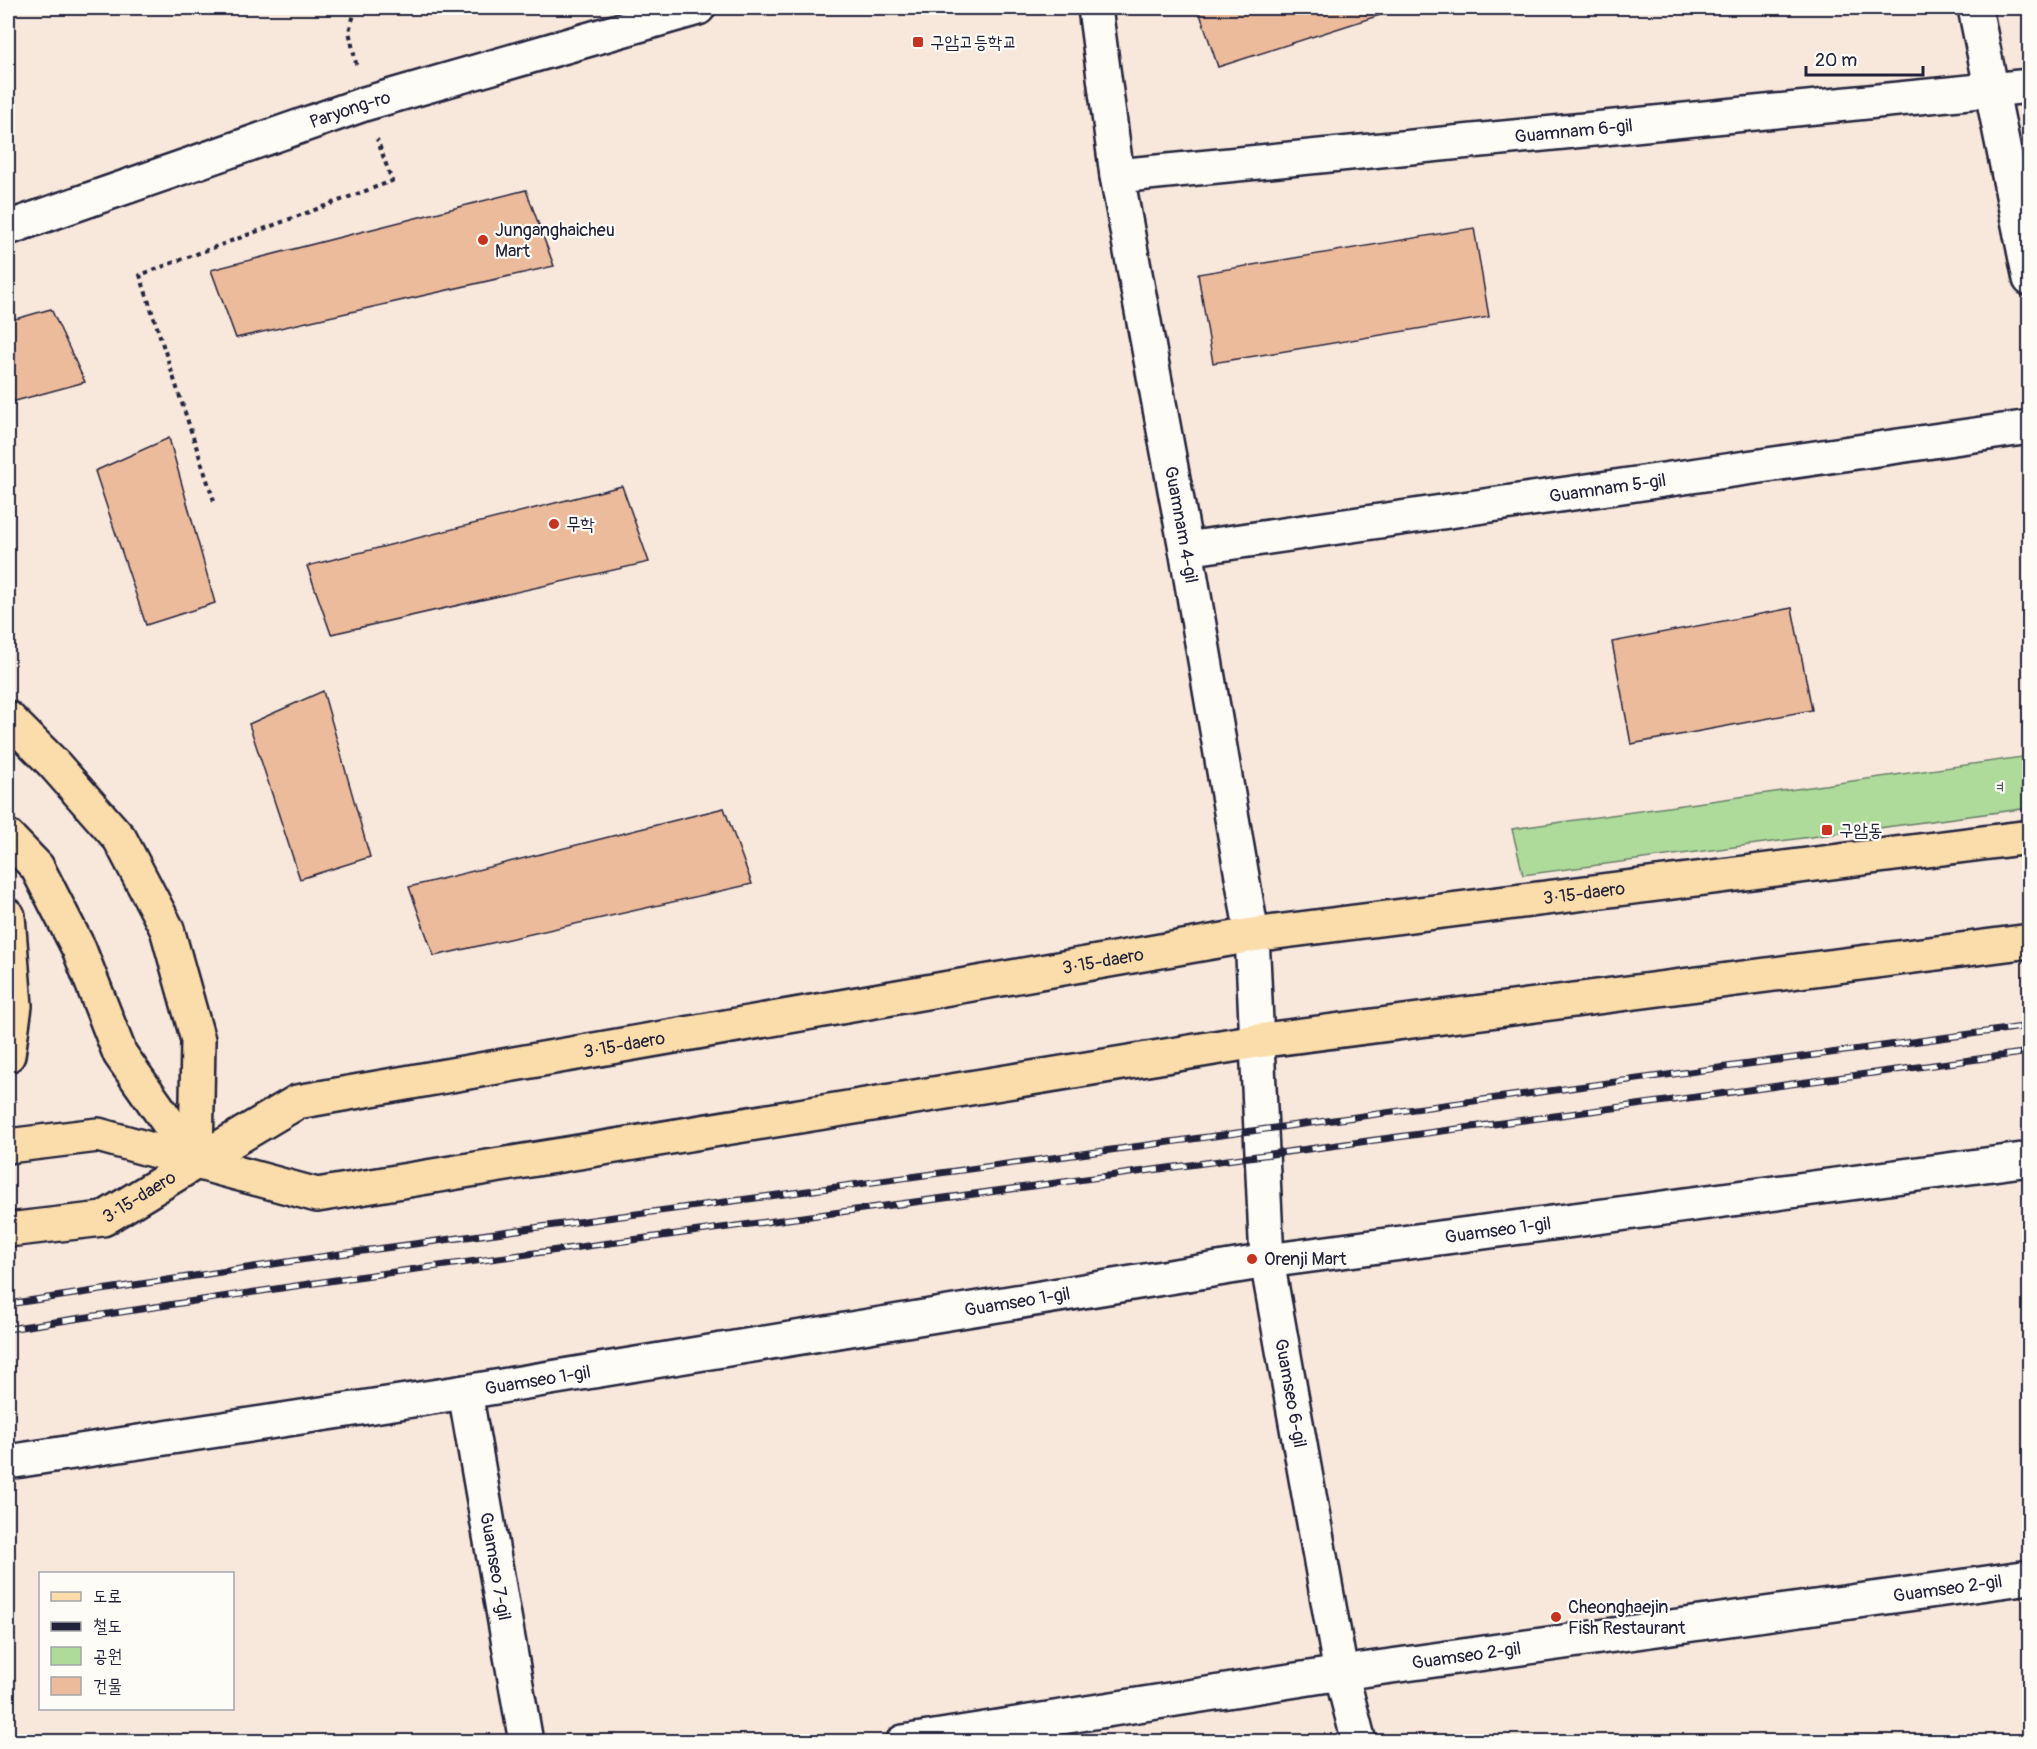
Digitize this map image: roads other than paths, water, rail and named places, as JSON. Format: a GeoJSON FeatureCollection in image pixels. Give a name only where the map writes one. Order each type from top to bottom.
{"type":"FeatureCollection","features":[{"type":"Feature","properties":{"kind":"main road"},"geometry":{"type":"LineString","coordinates":[[8,718],[53,763],[120,839],[167,929],[198,1040],[196,1162]]}},
{"type":"Feature","properties":{"kind":"main road"},"geometry":{"type":"LineString","coordinates":[[8,837],[37,867],[79,949],[120,1054],[196,1162]]}},
{"type":"Feature","properties":{"kind":"main road","name":"3·15-daero"},"geometry":{"type":"LineString","coordinates":[[8,1230],[103,1219],[297,1102],[1252,935],[2030,837]]}},
{"type":"Feature","properties":{"kind":"main road"},"geometry":{"type":"LineString","coordinates":[[8,916],[15,1006],[8,1055]]}},
{"type":"Feature","properties":{"kind":"main road","name":"3·15-daero"},"geometry":{"type":"LineString","coordinates":[[8,1146],[98,1135],[317,1195],[1257,1041],[2030,941]]}},
{"type":"Feature","properties":{"kind":"street","name":"Paryong-ro"},"geometry":{"type":"LineString","coordinates":[[8,228],[364,104],[698,8]]}},
{"type":"Feature","properties":{"kind":"street","name":"Guamnam 4-gil"},"geometry":{"type":"LineString","coordinates":[[1095,8],[1117,176],[1186,549],[1252,935],[1257,1041]]}},
{"type":"Feature","properties":{"kind":"street"},"geometry":{"type":"LineString","coordinates":[[1974,8],[2030,279]]}},
{"type":"Feature","properties":{"kind":"street","name":"Guamnam 6-gil"},"geometry":{"type":"LineString","coordinates":[[1117,176],[2030,86]]}},
{"type":"Feature","properties":{"kind":"street","name":"Guamnam 5-gil"},"geometry":{"type":"LineString","coordinates":[[1186,549],[2030,427]]}},
{"type":"Feature","properties":{"kind":"street","name":"Guamseo 6-gil"},"geometry":{"type":"LineString","coordinates":[[1257,1041],[1267,1261],[1341,1674],[1359,1742]]}},
{"type":"Feature","properties":{"kind":"street","name":"Guamseo 1-gil"},"geometry":{"type":"LineString","coordinates":[[8,1462],[465,1392],[1267,1261],[2030,1159]]}},
{"type":"Feature","properties":{"kind":"street","name":"Guamseo 7-gil"},"geometry":{"type":"LineString","coordinates":[[465,1392],[526,1742]]}},
{"type":"Feature","properties":{"kind":"street","name":"Guamseo 2-gil"},"geometry":{"type":"LineString","coordinates":[[903,1742],[1341,1674],[2030,1577]]}},
{"type":"Feature","properties":{"kind":"railway"},"geometry":{"type":"LineString","coordinates":[[8,1304],[340,1254],[2030,1026]]}},
{"type":"Feature","properties":{"kind":"railway"},"geometry":{"type":"LineString","coordinates":[[8,1329],[342,1279],[2030,1052]]}},
{"type":"Feature","properties":{"kind":"place","name":"구암고등학교"},"geometry":{"type":"Point","coordinates":[918,42]}},
{"type":"Feature","properties":{"kind":"place","name":"Junganghaicheu Mart"},"geometry":{"type":"Point","coordinates":[483,240]}},
{"type":"Feature","properties":{"kind":"place","name":"무학"},"geometry":{"type":"Point","coordinates":[554,524]}},
{"type":"Feature","properties":{"kind":"place","name":"구암동"},"geometry":{"type":"Point","coordinates":[1827,830]}},
{"type":"Feature","properties":{"kind":"place","name":"Orenji Mart"},"geometry":{"type":"Point","coordinates":[1252,1259]}},
{"type":"Feature","properties":{"kind":"place","name":"Cheonghaejin Fish Restaurant"},"geometry":{"type":"Point","coordinates":[1556,1617]}},
{"type":"Feature","properties":{"kind":"park label","name":"ㅕ"},"geometry":{"type":"Point","coordinates":[2000,786]}}]}
